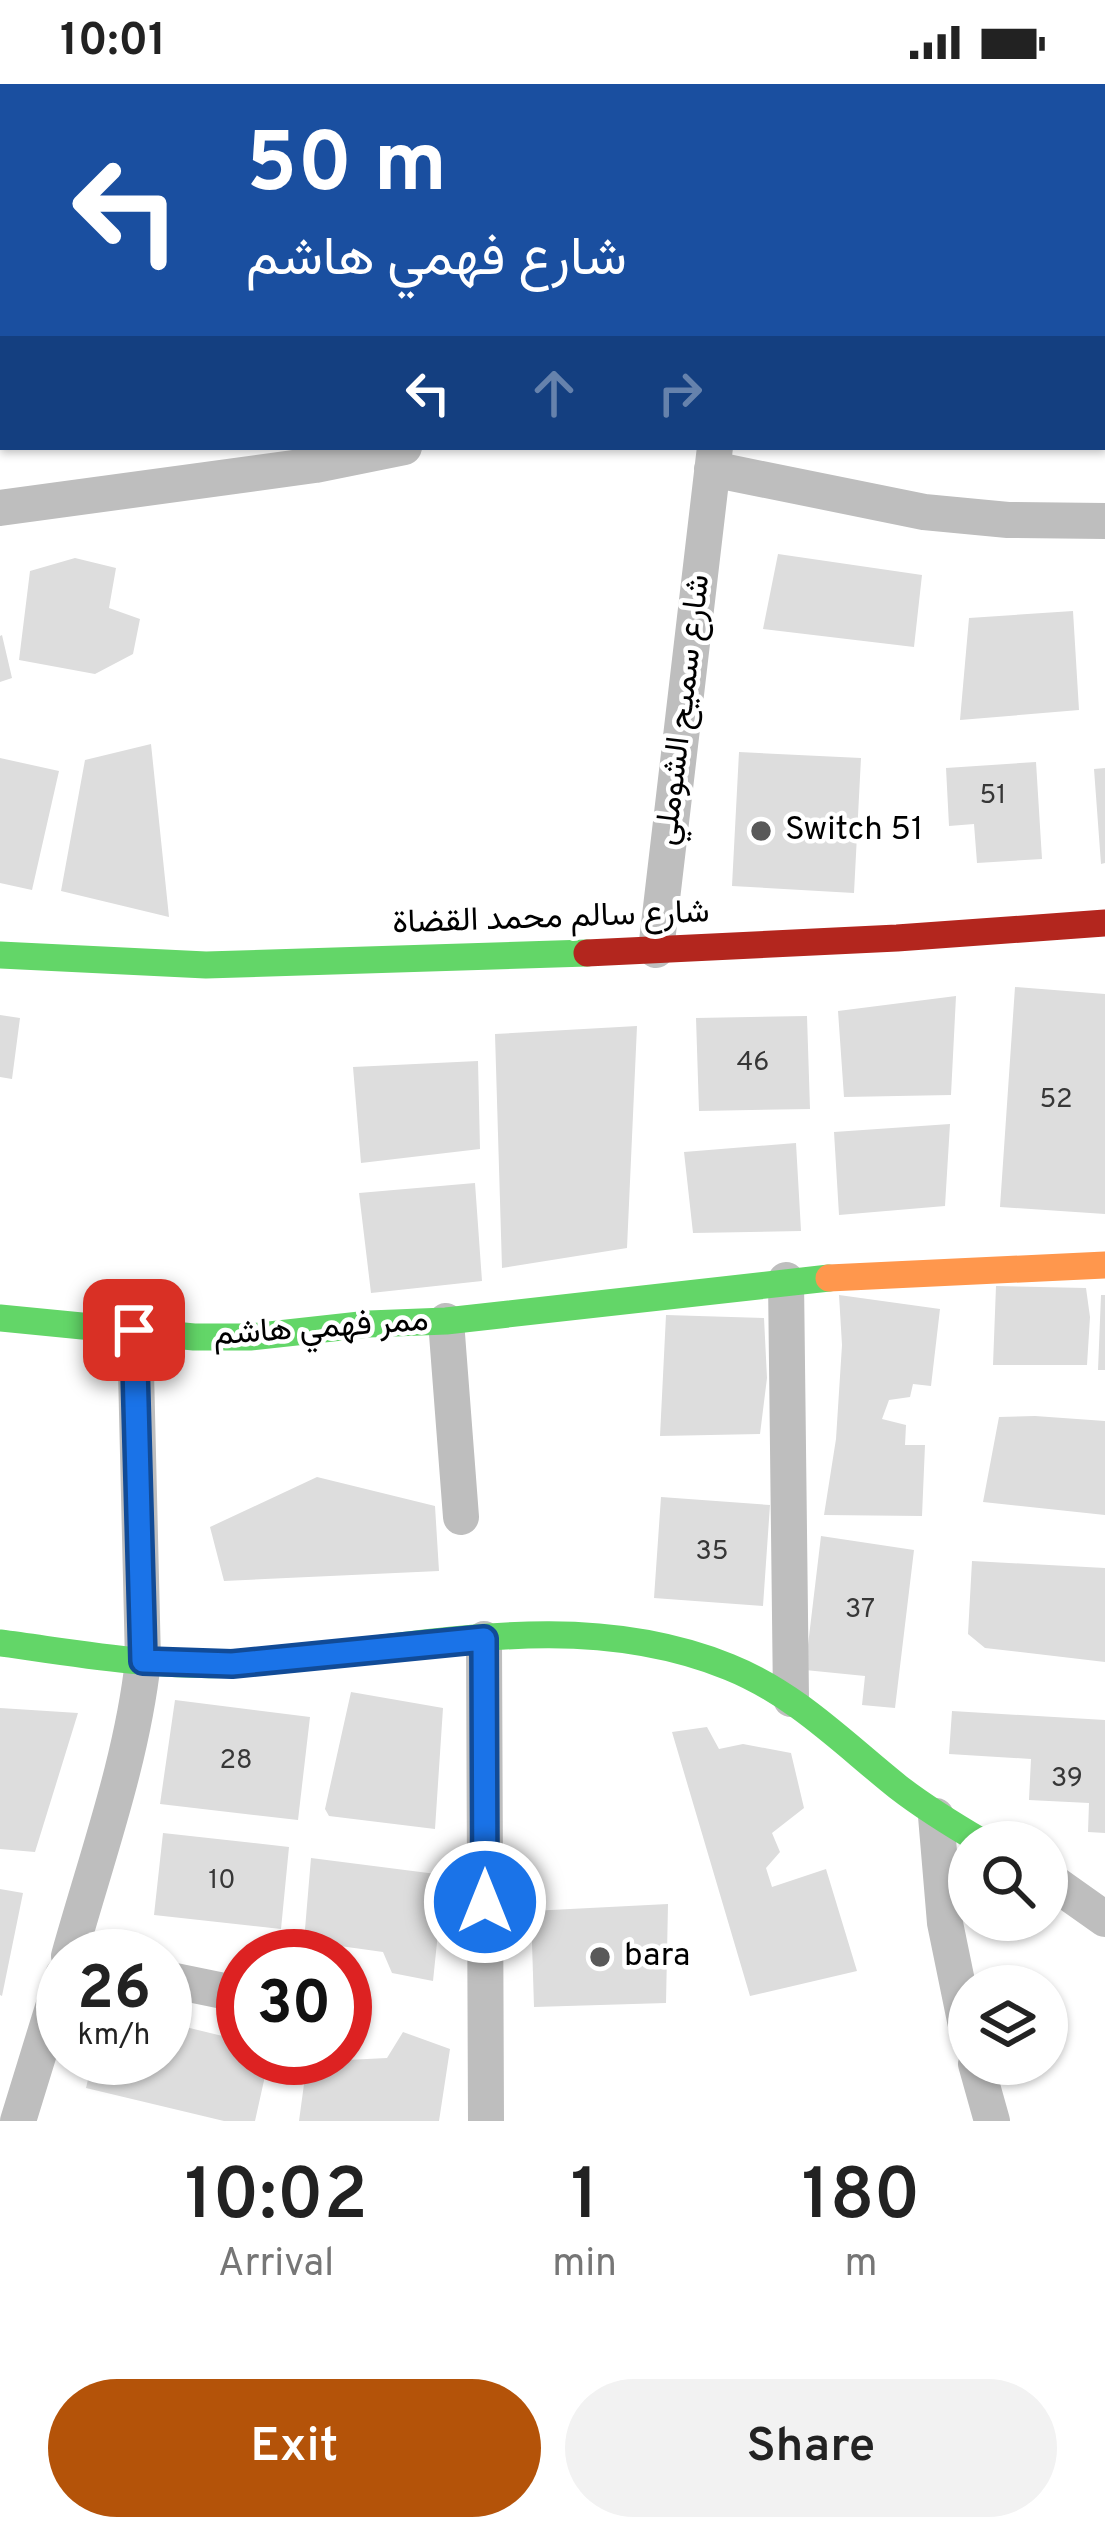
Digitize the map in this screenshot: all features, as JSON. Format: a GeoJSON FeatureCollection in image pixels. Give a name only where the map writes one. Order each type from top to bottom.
{"type":"FeatureCollection","features":[{"type":"Feature","properties":{"kind":"main road","name":"شارع سالم محمد القضاة"},"geometry":{"type":"LineString","coordinates":[[0,955],[181,968],[824,944],[1105,922]]}},
{"type":"Feature","properties":{"kind":"main road"},"geometry":{"type":"LineString","coordinates":[[446,1322],[786,1280],[1105,1265]]}},
{"type":"Feature","properties":{"kind":"main road","name":"ممر فهمي هاشم"},"geometry":{"type":"LineString","coordinates":[[0,1318],[194,1337],[446,1322]]}},
{"type":"Feature","properties":{"kind":"main road"},"geometry":{"type":"LineString","coordinates":[[0,1643],[143,1661],[232,1664],[556,1631],[620,1640],[734,1670],[791,1699],[948,1823]]}},
{"type":"Feature","properties":{"kind":"street"},"geometry":{"type":"LineString","coordinates":[[0,508],[315,465],[389,450]]}},
{"type":"Feature","properties":{"kind":"street"},"geometry":{"type":"LineString","coordinates":[[714,458],[924,512],[1008,520],[1105,521]]}},
{"type":"Feature","properties":{"kind":"street","name":"شارع سميح الشوملي"},"geometry":{"type":"LineString","coordinates":[[656,950],[714,458]]}},
{"type":"Feature","properties":{"kind":"street"},"geometry":{"type":"LineString","coordinates":[[786,1280],[791,1699]]}},
{"type":"Feature","properties":{"kind":"street","name":"ممر فهمي هاشم"},"geometry":{"type":"LineString","coordinates":[[446,1322],[461,1517]]}},
{"type":"Feature","properties":{"kind":"street"},"geometry":{"type":"LineString","coordinates":[[77,1929],[140,1696],[134,1330]]}},
{"type":"Feature","properties":{"kind":"street"},"geometry":{"type":"LineString","coordinates":[[484,1639],[486,2121]]}},
{"type":"Feature","properties":{"kind":"street"},"geometry":{"type":"LineString","coordinates":[[936,1816],[945,1923],[954,1965]]}},
{"type":"Feature","properties":{"kind":"street"},"geometry":{"type":"LineString","coordinates":[[1068,1892],[1105,1918]]}},
{"type":"Feature","properties":{"kind":"street"},"geometry":{"type":"LineString","coordinates":[[18,2121],[36,2063]]}},
{"type":"Feature","properties":{"kind":"street"},"geometry":{"type":"LineString","coordinates":[[982,2085],[992,2121]]}},
{"type":"Feature","properties":{"kind":"building"},"geometry":{"type":"Polygon","coordinates":[[[778,554],[922,575],[914,647],[763,629],[778,554]]]}},
{"type":"Feature","properties":{"kind":"building"},"geometry":{"type":"Polygon","coordinates":[[[75,558],[116,568],[109,608],[140,619],[133,654],[95,674],[19,660],[30,571],[75,558]]]}},
{"type":"Feature","properties":{"kind":"building"},"geometry":{"type":"Polygon","coordinates":[[[1073,611],[1079,710],[960,720],[969,618],[1073,611]]]}},
{"type":"Feature","properties":{"kind":"building"},"geometry":{"type":"Polygon","coordinates":[[[0,636],[12,678],[0,682],[0,636]]]}},
{"type":"Feature","properties":{"kind":"building"},"geometry":{"type":"Polygon","coordinates":[[[151,744],[169,917],[61,891],[85,760],[151,744]]]}},
{"type":"Feature","properties":{"kind":"building"},"geometry":{"type":"Polygon","coordinates":[[[739,752],[861,758],[854,893],[732,886],[739,752]]]}},
{"type":"Feature","properties":{"kind":"building"},"geometry":{"type":"Polygon","coordinates":[[[0,758],[59,771],[32,890],[0,883],[0,758]]]}},
{"type":"Feature","properties":{"kind":"building"},"geometry":{"type":"Polygon","coordinates":[[[1036,762],[1042,859],[977,863],[974,824],[949,826],[946,768],[1036,762]]]}},
{"type":"Feature","properties":{"kind":"building"},"geometry":{"type":"Polygon","coordinates":[[[1105,768],[1105,863],[1101,864],[1094,769],[1105,768]]]}},
{"type":"Feature","properties":{"kind":"building"},"geometry":{"type":"Polygon","coordinates":[[[1015,987],[1105,994],[1105,1214],[1000,1207],[1015,987]]]}},
{"type":"Feature","properties":{"kind":"building"},"geometry":{"type":"Polygon","coordinates":[[[956,996],[951,1095],[844,1097],[838,1011],[956,996]]]}},
{"type":"Feature","properties":{"kind":"building"},"geometry":{"type":"Polygon","coordinates":[[[0,1015],[20,1018],[12,1079],[0,1077],[0,1015]]]}},
{"type":"Feature","properties":{"kind":"building"},"geometry":{"type":"Polygon","coordinates":[[[807,1016],[810,1109],[699,1111],[696,1018],[807,1016]]]}},
{"type":"Feature","properties":{"kind":"building"},"geometry":{"type":"Polygon","coordinates":[[[637,1026],[627,1248],[502,1268],[495,1034],[637,1026]]]}},
{"type":"Feature","properties":{"kind":"building"},"geometry":{"type":"Polygon","coordinates":[[[478,1061],[480,1149],[361,1163],[353,1067],[478,1061]]]}},
{"type":"Feature","properties":{"kind":"building"},"geometry":{"type":"Polygon","coordinates":[[[950,1124],[945,1206],[839,1215],[834,1132],[950,1124]]]}},
{"type":"Feature","properties":{"kind":"building"},"geometry":{"type":"Polygon","coordinates":[[[796,1143],[801,1231],[693,1233],[684,1152],[796,1143]]]}},
{"type":"Feature","properties":{"kind":"building"},"geometry":{"type":"Polygon","coordinates":[[[475,1183],[482,1281],[371,1293],[359,1193],[475,1183]]]}},
{"type":"Feature","properties":{"kind":"building"},"geometry":{"type":"Polygon","coordinates":[[[996,1286],[1086,1288],[1090,1317],[1087,1365],[993,1365],[996,1286]]]}},
{"type":"Feature","properties":{"kind":"building"},"geometry":{"type":"Polygon","coordinates":[[[839,1295],[940,1309],[931,1386],[913,1384],[910,1397],[889,1400],[882,1419],[906,1425],[905,1445],[925,1445],[922,1516],[824,1515],[836,1439],[842,1345],[839,1295]]]}},
{"type":"Feature","properties":{"kind":"building"},"geometry":{"type":"Polygon","coordinates":[[[1101,1295],[1105,1295],[1105,1370],[1098,1370],[1101,1295]]]}},
{"type":"Feature","properties":{"kind":"building"},"geometry":{"type":"Polygon","coordinates":[[[666,1315],[764,1318],[767,1378],[760,1434],[660,1436],[666,1315]]]}},
{"type":"Feature","properties":{"kind":"building"},"geometry":{"type":"Polygon","coordinates":[[[999,1417],[1105,1421],[1105,1515],[983,1502],[999,1417]]]}},
{"type":"Feature","properties":{"kind":"building"},"geometry":{"type":"Polygon","coordinates":[[[317,1477],[435,1506],[439,1571],[224,1581],[210,1527],[317,1477]]]}},
{"type":"Feature","properties":{"kind":"building"},"geometry":{"type":"Polygon","coordinates":[[[661,1497],[770,1505],[763,1606],[654,1598],[661,1497]]]}},
{"type":"Feature","properties":{"kind":"building"},"geometry":{"type":"Polygon","coordinates":[[[821,1536],[914,1550],[895,1708],[862,1705],[865,1676],[805,1670],[821,1536]]]}},
{"type":"Feature","properties":{"kind":"building"},"geometry":{"type":"Polygon","coordinates":[[[972,1561],[1105,1568],[1105,1662],[985,1648],[968,1634],[972,1561]]]}},
{"type":"Feature","properties":{"kind":"building"},"geometry":{"type":"Polygon","coordinates":[[[351,1692],[443,1708],[435,1829],[329,1816],[325,1809],[351,1692]]]}},
{"type":"Feature","properties":{"kind":"building"},"geometry":{"type":"Polygon","coordinates":[[[175,1700],[310,1717],[298,1820],[160,1804],[175,1700]]]}},
{"type":"Feature","properties":{"kind":"building"},"geometry":{"type":"Polygon","coordinates":[[[0,1708],[78,1713],[35,1852],[0,1849],[0,1708]]]}},
{"type":"Feature","properties":{"kind":"building"},"geometry":{"type":"Polygon","coordinates":[[[952,1711],[1105,1720],[1105,1833],[1088,1832],[1089,1803],[1029,1800],[1031,1759],[949,1754],[952,1711]]]}},
{"type":"Feature","properties":{"kind":"building"},"geometry":{"type":"Polygon","coordinates":[[[707,1727],[719,1749],[743,1744],[791,1753],[804,1808],[772,1833],[780,1852],[766,1868],[772,1887],[826,1869],[857,1971],[750,1996],[672,1732],[707,1727]]]}},
{"type":"Feature","properties":{"kind":"building"},"geometry":{"type":"Polygon","coordinates":[[[163,1833],[289,1847],[281,1929],[154,1915],[163,1833]]]}},
{"type":"Feature","properties":{"kind":"building"},"geometry":{"type":"Polygon","coordinates":[[[311,1858],[444,1875],[433,1981],[392,1973],[383,1952],[372,1950],[372,1929],[305,1929],[311,1858]]]}},
{"type":"Feature","properties":{"kind":"building"},"geometry":{"type":"Polygon","coordinates":[[[0,1889],[23,1893],[2,1996],[0,1995],[0,1889]]]}},
{"type":"Feature","properties":{"kind":"building","name":"bara"},"geometry":{"type":"Polygon","coordinates":[[[668,1904],[666,2003],[534,2007],[531,1911],[668,1904]]]}},
{"type":"Feature","properties":{"kind":"building"},"geometry":{"type":"Polygon","coordinates":[[[192,2029],[216,2034],[216,2085],[263,2085],[255,2121],[224,2121],[86,2088],[192,2085],[192,2029]]]}},
{"type":"Feature","properties":{"kind":"building"},"geometry":{"type":"Polygon","coordinates":[[[403,2032],[450,2049],[439,2121],[299,2121],[304,2085],[372,2085],[372,2059],[387,2058],[403,2032]]]}},
{"type":"Feature","properties":{"kind":"traffic: fast"},"geometry":{"type":"LineString","coordinates":[[0,955],[206,965],[587,953]]}},
{"type":"Feature","properties":{"kind":"traffic: fast"},"geometry":{"type":"LineString","coordinates":[[0,1318],[194,1337],[250,1337],[446,1321],[829,1278]]}},
{"type":"Feature","properties":{"kind":"traffic: fast"},"geometry":{"type":"LineString","coordinates":[[0,1643],[206,1665],[484,1637],[607,1638],[668,1648],[729,1667],[776,1691],[948,1821]]}},
{"type":"Feature","properties":{"kind":"traffic: slow"},"geometry":{"type":"LineString","coordinates":[[829,1278],[1105,1265]]}},
{"type":"Feature","properties":{"kind":"traffic: jam"},"geometry":{"type":"LineString","coordinates":[[587,953],[1105,923]]}},
{"type":"Feature","properties":{"kind":"place","name":"Switch 51"},"geometry":{"type":"Point","coordinates":[761,831]}},
{"type":"Feature","properties":{"kind":"place","name":"bara"},"geometry":{"type":"Point","coordinates":[600,1957]}},
{"type":"Feature","properties":{"kind":"route"},"geometry":{"type":"LineString","coordinates":[[134,1330],[143,1661],[232,1664],[484,1639],[485,1902]]}}]}
